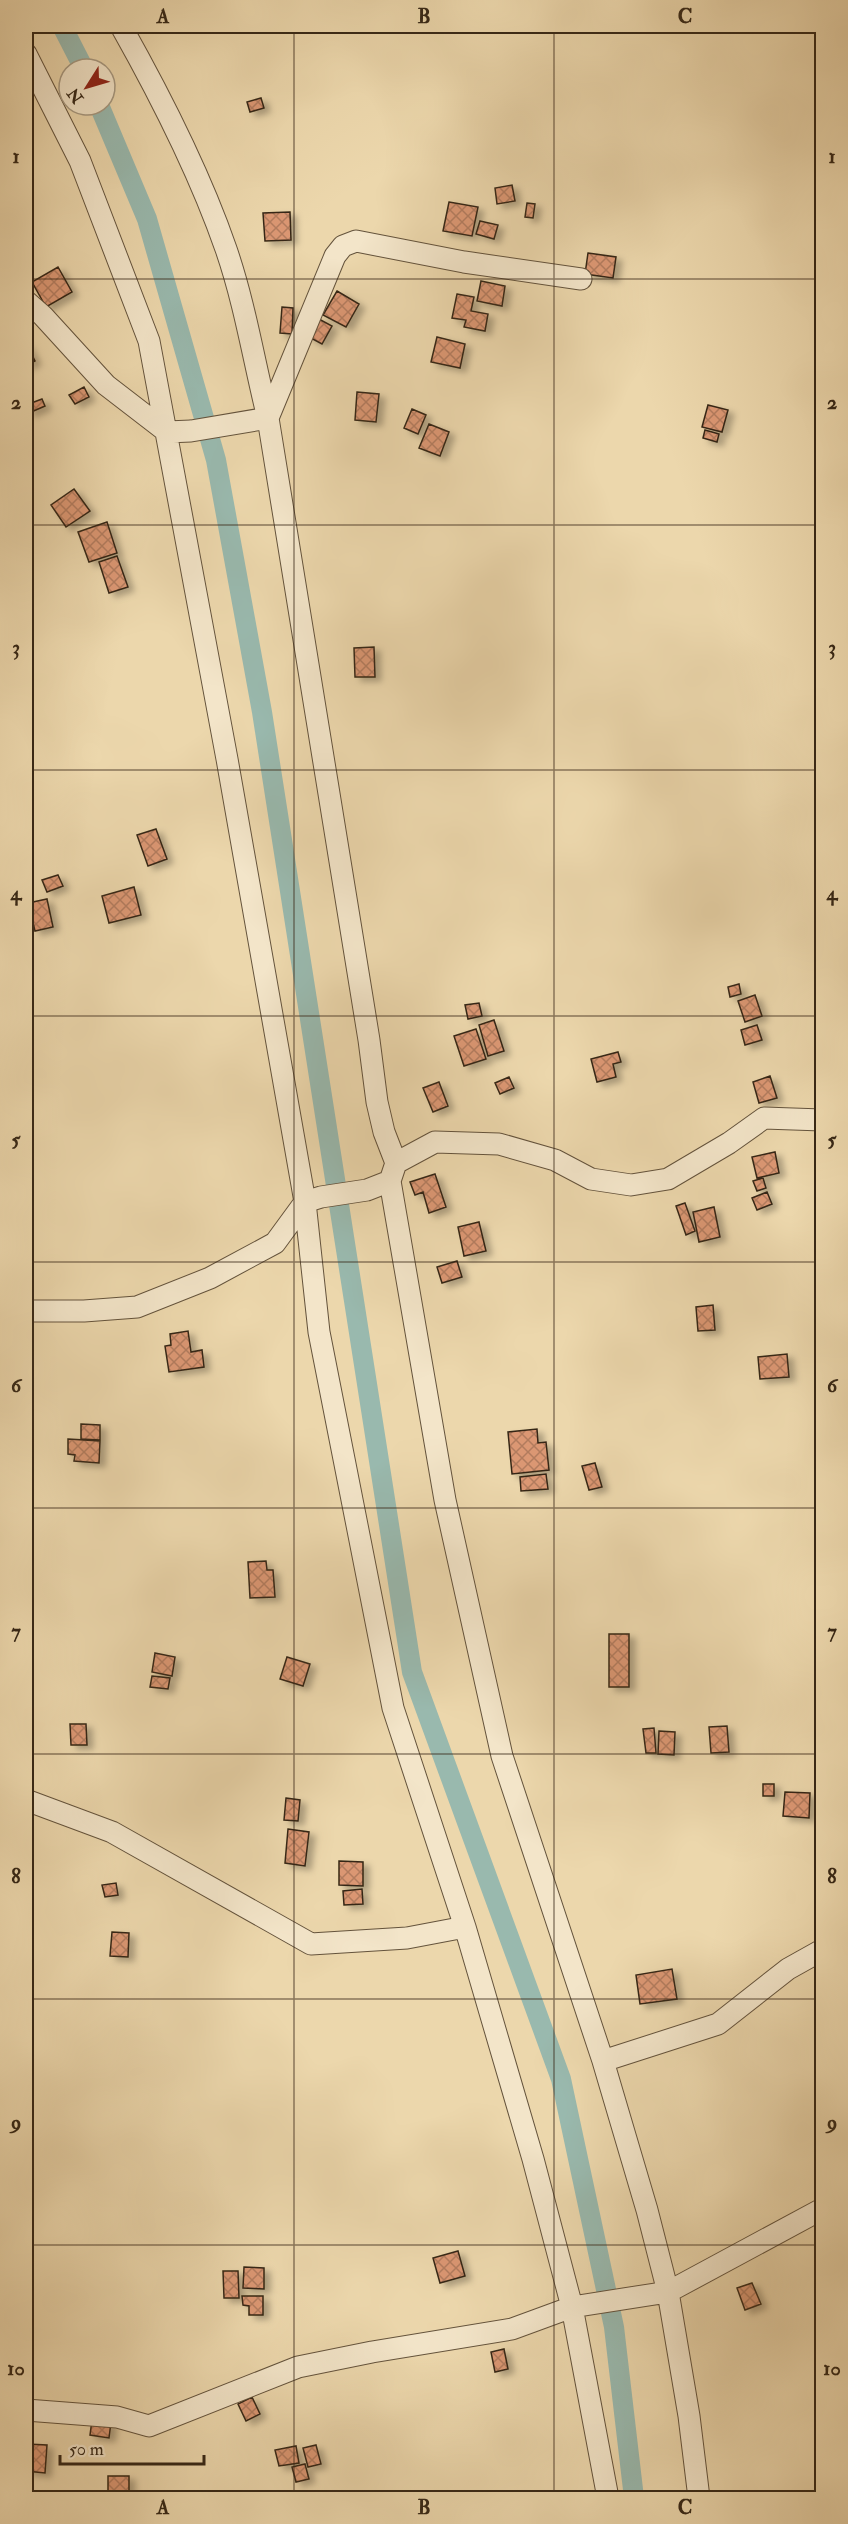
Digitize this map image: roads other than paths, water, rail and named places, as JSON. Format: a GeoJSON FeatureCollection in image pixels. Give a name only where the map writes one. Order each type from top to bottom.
{"type":"FeatureCollection","features":[{"type":"Feature","properties":{"kind":"street"},"geometry":{"type":"LineString","coordinates":[[121,26],[153,83],[198,180],[226,250],[318,742],[369,1040],[377,1102],[393,1172],[445,1500],[502,1756],[603,2061],[647,2210],[668,2292],[689,2416],[699,2499]]}},
{"type":"Feature","properties":{"kind":"street"},"geometry":{"type":"LineString","coordinates":[[26,54],[80,161],[149,342],[305,1202],[319,1332],[393,1708],[465,1927],[533,2158],[572,2307],[608,2499]]}},
{"type":"Feature","properties":{"kind":"street"},"geometry":{"type":"LineString","coordinates":[[259,420],[335,256],[343,246],[356,241],[464,262],[581,279]]}},
{"type":"Feature","properties":{"kind":"street"},"geometry":{"type":"LineString","coordinates":[[26,301],[43,316],[106,385],[167,432],[191,431],[259,420]]}},
{"type":"Feature","properties":{"kind":"street"},"geometry":{"type":"LineString","coordinates":[[26,1311],[84,1311],[137,1307],[210,1278],[275,1243],[305,1202],[321,1197],[367,1190],[435,1142],[499,1144],[555,1160],[591,1179],[631,1185],[668,1179],[729,1143],[764,1118],[822,1120]]}},
{"type":"Feature","properties":{"kind":"street"},"geometry":{"type":"LineString","coordinates":[[26,1800],[112,1832],[311,1944],[407,1938],[465,1927]]}},
{"type":"Feature","properties":{"kind":"street"},"geometry":{"type":"LineString","coordinates":[[603,2061],[718,2024],[788,1969],[822,1950]]}},
{"type":"Feature","properties":{"kind":"street"},"geometry":{"type":"LineString","coordinates":[[26,2410],[117,2417],[149,2426],[298,2367],[512,2329],[572,2307],[668,2292],[822,2209]]}},
{"type":"Feature","properties":{"kind":"waterway"},"geometry":{"type":"LineString","coordinates":[[62,26],[78,57]]}},
{"type":"Feature","properties":{"kind":"waterway"},"geometry":{"type":"LineString","coordinates":[[104,117],[147,219],[216,460],[262,712],[412,1672],[561,2079],[614,2327],[634,2498]]}}]}
